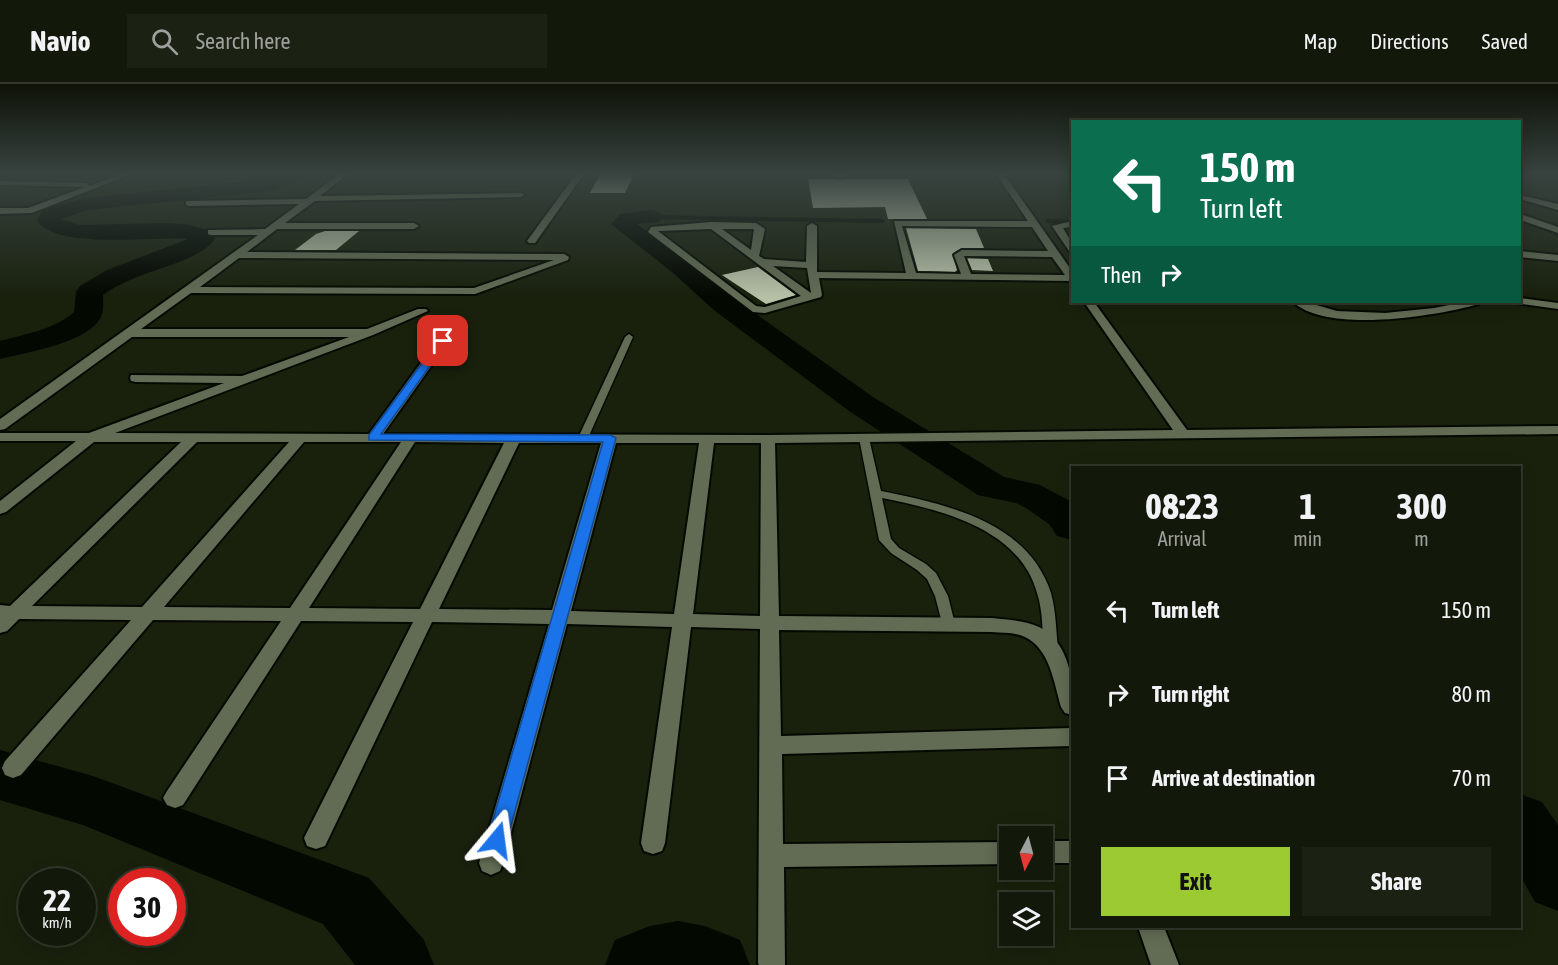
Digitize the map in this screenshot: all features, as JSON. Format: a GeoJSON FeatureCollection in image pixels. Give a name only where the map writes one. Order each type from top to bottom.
{"type":"FeatureCollection","features":[{"type":"Feature","properties":{"kind":"street"},"geometry":{"type":"LineString","coordinates":[[0,426],[291,215]]}},
{"type":"Feature","properties":{"kind":"street"},"geometry":{"type":"LineString","coordinates":[[532,241],[551,215]]}},
{"type":"Feature","properties":{"kind":"street"},"geometry":{"type":"LineString","coordinates":[[1029,215],[1071,276]]}},
{"type":"Feature","properties":{"kind":"street"},"geometry":{"type":"LineString","coordinates":[[1521,216],[1558,229]]}},
{"type":"Feature","properties":{"kind":"street"},"geometry":{"type":"LineString","coordinates":[[912,276],[897,223],[1054,251],[1071,249]]}},
{"type":"Feature","properties":{"kind":"street"},"geometry":{"type":"LineString","coordinates":[[967,277],[959,255],[986,239],[1035,224]]}},
{"type":"Feature","properties":{"kind":"street"},"geometry":{"type":"LineString","coordinates":[[1071,224],[1057,226],[1071,247]]}},
{"type":"Feature","properties":{"kind":"street"},"geometry":{"type":"LineString","coordinates":[[711,225],[765,262],[811,298]]}},
{"type":"Feature","properties":{"kind":"street"},"geometry":{"type":"LineString","coordinates":[[211,232],[414,226]]}},
{"type":"Feature","properties":{"kind":"street"},"geometry":{"type":"LineString","coordinates":[[755,255],[759,227],[666,226],[654,229],[653,232],[753,309],[765,310],[817,295],[811,270],[812,226]]}},
{"type":"Feature","properties":{"kind":"street"},"geometry":{"type":"LineString","coordinates":[[1524,254],[1558,258]]}},
{"type":"Feature","properties":{"kind":"street"},"geometry":{"type":"LineString","coordinates":[[188,290],[475,291],[565,258],[237,255]]}},
{"type":"Feature","properties":{"kind":"street"},"geometry":{"type":"LineString","coordinates":[[765,262],[811,270],[912,276],[1071,278]]}},
{"type":"Feature","properties":{"kind":"street"},"geometry":{"type":"LineString","coordinates":[[1521,301],[1558,306]]}},
{"type":"Feature","properties":{"kind":"street"},"geometry":{"type":"LineString","coordinates":[[1090,303],[1184,436]]}},
{"type":"Feature","properties":{"kind":"street"},"geometry":{"type":"LineString","coordinates":[[1300,303],[1322,312],[1396,315],[1442,311],[1471,303]]}},
{"type":"Feature","properties":{"kind":"street"},"geometry":{"type":"LineString","coordinates":[[0,509],[91,437],[422,312]]}},
{"type":"Feature","properties":{"kind":"street"},"geometry":{"type":"LineString","coordinates":[[129,333],[369,333]]}},
{"type":"Feature","properties":{"kind":"street"},"geometry":{"type":"LineString","coordinates":[[373,438],[443,341]]}},
{"type":"Feature","properties":{"kind":"street"},"geometry":{"type":"LineString","coordinates":[[136,378],[247,379]]}},
{"type":"Feature","properties":{"kind":"street"},"geometry":{"type":"LineString","coordinates":[[0,437],[768,439],[1558,430]]}},
{"type":"Feature","properties":{"kind":"street"},"geometry":{"type":"LineString","coordinates":[[0,626],[8,612],[194,438]]}},
{"type":"Feature","properties":{"kind":"street"},"geometry":{"type":"LineString","coordinates":[[13,768],[300,438]]}},
{"type":"Feature","properties":{"kind":"street"},"geometry":{"type":"LineString","coordinates":[[175,798],[411,438]]}},
{"type":"Feature","properties":{"kind":"street"},"geometry":{"type":"LineString","coordinates":[[316,837],[514,438]]}},
{"type":"Feature","properties":{"kind":"street"},"geometry":{"type":"LineString","coordinates":[[491,863],[610,438]]}},
{"type":"Feature","properties":{"kind":"street"},"geometry":{"type":"LineString","coordinates":[[653,843],[707,439]]}},
{"type":"Feature","properties":{"kind":"street"},"geometry":{"type":"LineString","coordinates":[[768,439],[772,963]]}},
{"type":"Feature","properties":{"kind":"street"},"geometry":{"type":"LineString","coordinates":[[8,612],[560,617],[770,623],[948,624],[1023,628],[1041,636],[1051,648],[1071,704]]}},
{"type":"Feature","properties":{"kind":"street"},"geometry":{"type":"LineString","coordinates":[[771,745],[1071,737]]}},
{"type":"Feature","properties":{"kind":"street"},"geometry":{"type":"LineString","coordinates":[[1053,852],[1071,852]]}},
{"type":"Feature","properties":{"kind":"street"},"geometry":{"type":"LineString","coordinates":[[772,856],[999,853]]}},
{"type":"Feature","properties":{"kind":"street"},"geometry":{"type":"LineString","coordinates":[[1151,928],[1165,965]]}},
{"type":"Feature","properties":{"kind":"lane"},"geometry":{"type":"LineString","coordinates":[[584,438],[628,337]]}},
{"type":"Feature","properties":{"kind":"lane"},"geometry":{"type":"LineString","coordinates":[[864,438],[885,540],[893,552],[927,571],[938,586],[948,624]]}},
{"type":"Feature","properties":{"kind":"lane"},"geometry":{"type":"LineString","coordinates":[[874,493],[919,502],[948,512],[989,530],[1016,546],[1033,568],[1044,594],[1051,648]]}},
{"type":"Feature","properties":{"kind":"building"},"geometry":{"type":"Polygon","coordinates":[[[887,215],[925,215],[927,219],[888,219],[887,215]]]}},
{"type":"Feature","properties":{"kind":"building"},"geometry":{"type":"Polygon","coordinates":[[[906,228],[976,229],[984,248],[962,248],[953,253],[957,270],[955,272],[918,271],[906,228]]]}},
{"type":"Feature","properties":{"kind":"building"},"geometry":{"type":"Polygon","coordinates":[[[325,231],[359,231],[336,250],[295,250],[316,234],[325,231]]]}},
{"type":"Feature","properties":{"kind":"building"},"geometry":{"type":"Polygon","coordinates":[[[967,258],[988,259],[993,271],[972,270],[967,258]]]}},
{"type":"Feature","properties":{"kind":"building"},"geometry":{"type":"Polygon","coordinates":[[[758,267],[796,295],[766,304],[722,275],[758,267]]]}},
{"type":"Feature","properties":{"kind":"waterway"},"geometry":{"type":"LineString","coordinates":[[0,350],[47,338],[69,329],[88,315],[90,292],[103,283],[189,248],[203,240],[204,236],[170,230],[79,232],[61,228],[48,221],[50,215]]}},
{"type":"Feature","properties":{"kind":"waterway"},"geometry":{"type":"LineString","coordinates":[[651,217],[883,221]]}},
{"type":"Feature","properties":{"kind":"waterway"},"geometry":{"type":"LineString","coordinates":[[651,217],[632,218],[622,224],[681,267],[725,305],[861,404],[992,487],[1026,493],[1040,499],[1065,516],[1071,525]]}},
{"type":"Feature","properties":{"kind":"waterway"},"geometry":{"type":"LineString","coordinates":[[1048,221],[1071,222]]}},
{"type":"Feature","properties":{"kind":"waterway"},"geometry":{"type":"LineString","coordinates":[[0,775],[93,802],[346,901],[399,965]]}},
{"type":"Feature","properties":{"kind":"waterway"},"geometry":{"type":"LineString","coordinates":[[1521,823],[1558,880]]}},
{"type":"Feature","properties":{"kind":"waterway"},"geometry":{"type":"LineString","coordinates":[[640,965],[668,956],[687,956],[715,965]]}},
{"type":"Feature","properties":{"kind":"route"},"geometry":{"type":"LineString","coordinates":[[443,341],[373,438],[610,438],[497,840]]}}]}
